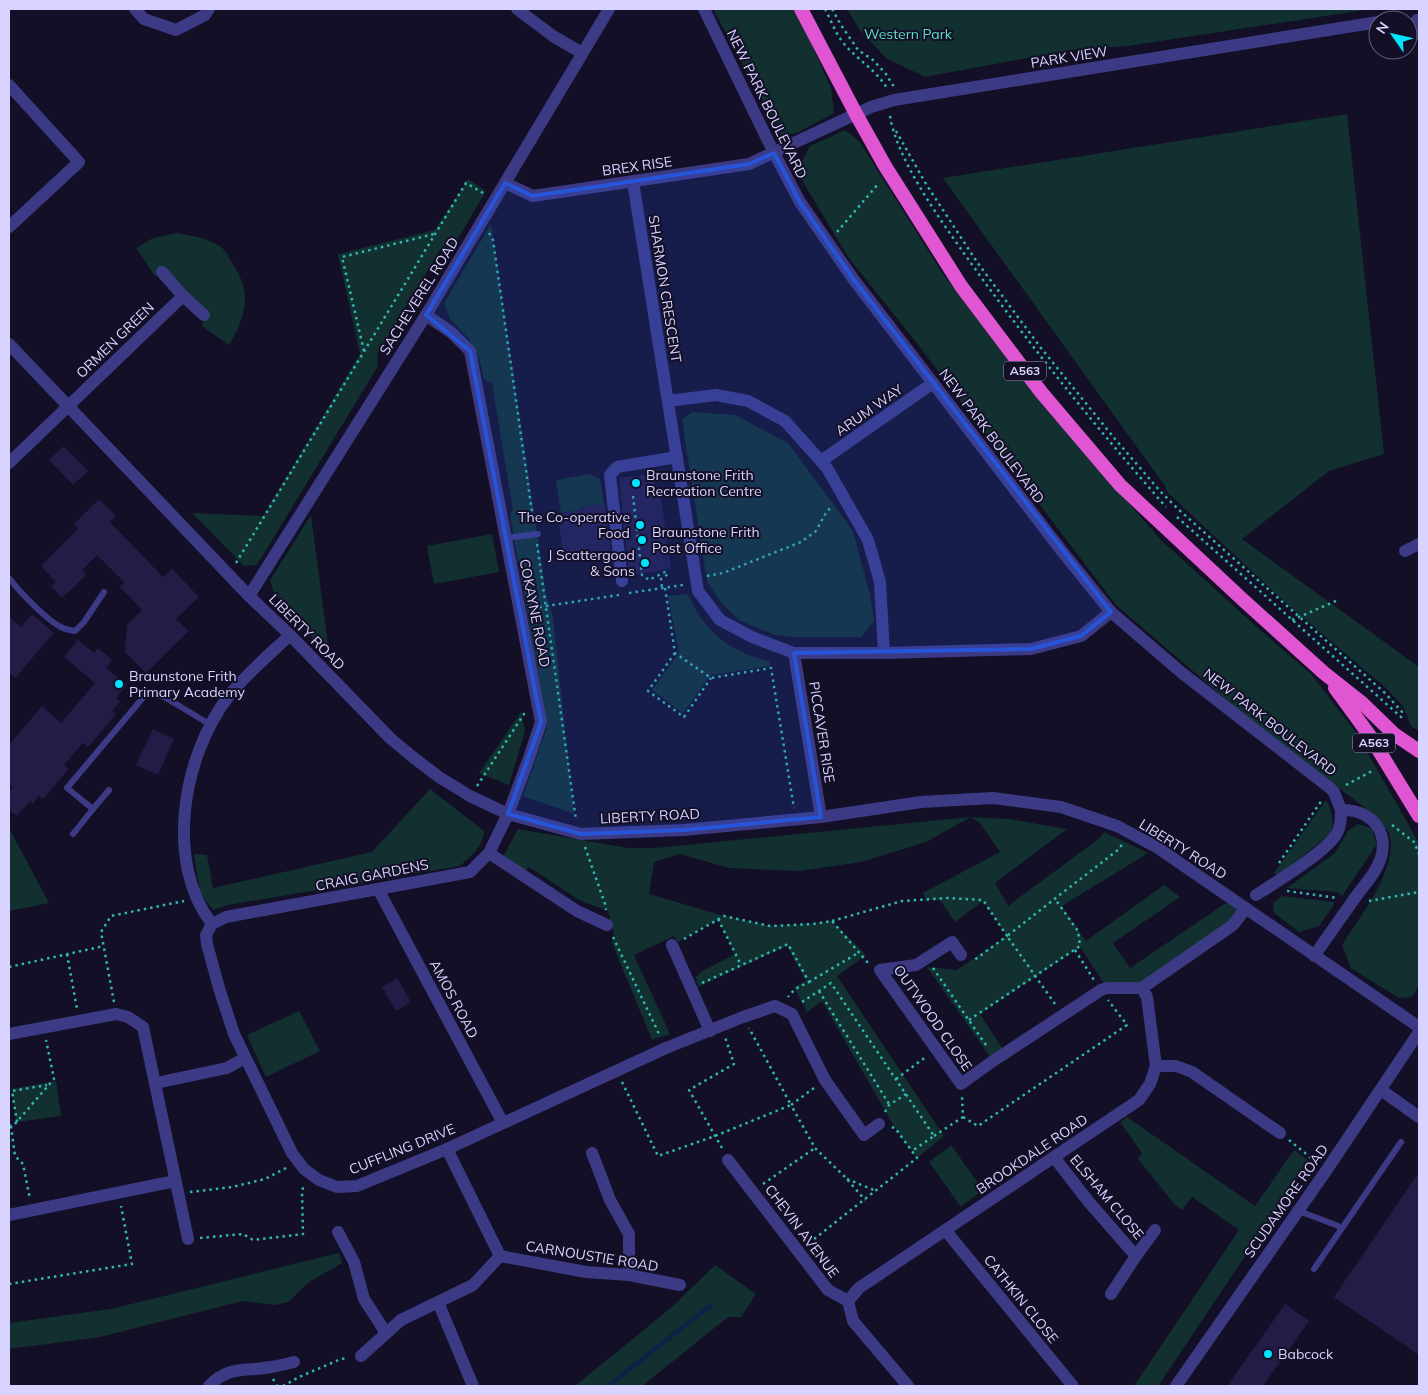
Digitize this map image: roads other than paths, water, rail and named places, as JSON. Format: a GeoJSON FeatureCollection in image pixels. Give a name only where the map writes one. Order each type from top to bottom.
{"type":"FeatureCollection","features":[{"type":"Feature","properties":{"kind":"highway","name":"A563"},"geometry":{"type":"LineString","coordinates":[[801,9],[885,166],[961,286],[1041,392],[1120,485],[1324,673],[1362,704],[1394,734],[1419,751]]}},
{"type":"Feature","properties":{"kind":"highway","name":"A563"},"geometry":{"type":"LineString","coordinates":[[1324,673],[1370,736],[1419,816]]}},
{"type":"Feature","properties":{"kind":"street"},"geometry":{"type":"LineString","coordinates":[[135,9],[144,19],[176,30],[205,15],[209,9]]}},
{"type":"Feature","properties":{"kind":"street"},"geometry":{"type":"LineString","coordinates":[[518,9],[553,36],[582,53]]}},
{"type":"Feature","properties":{"kind":"street","name":"SACHEVEREL ROAD"},"geometry":{"type":"LineString","coordinates":[[249,596],[426,315],[609,9]]}},
{"type":"Feature","properties":{"kind":"street","name":"NEW PARK BOULEVARD"},"geometry":{"type":"LineString","coordinates":[[704,9],[800,202],[854,280],[1061,550],[1112,612],[1182,673],[1330,788],[1334,792],[1341,810]]}},
{"type":"Feature","properties":{"kind":"street","name":"PARK VIEW"},"geometry":{"type":"LineString","coordinates":[[774,153],[871,107],[897,100],[1368,24]]}},
{"type":"Feature","properties":{"kind":"street"},"geometry":{"type":"LineString","coordinates":[[9,85],[79,162],[9,227]]}},
{"type":"Feature","properties":{"kind":"street","name":"BREX RISE"},"geometry":{"type":"LineString","coordinates":[[505,183],[533,196],[750,164],[774,153]]}},
{"type":"Feature","properties":{"kind":"street","name":"SHARMON CRESCENT"},"geometry":{"type":"LineString","coordinates":[[633,182],[696,581],[698,591],[720,620],[752,637],[794,653],[884,653],[1031,649],[1081,636],[1112,612]]}},
{"type":"Feature","properties":{"kind":"street"},"geometry":{"type":"LineString","coordinates":[[162,272],[183,296],[204,315]]}},
{"type":"Feature","properties":{"kind":"street","name":"ORMEN GREEN"},"geometry":{"type":"LineString","coordinates":[[9,463],[183,296]]}},
{"type":"Feature","properties":{"kind":"street","name":"COKAYNE ROAD"},"geometry":{"type":"LineString","coordinates":[[426,315],[452,333],[470,351],[541,722],[508,814]]}},
{"type":"Feature","properties":{"kind":"street","name":"LIBERTY ROAD"},"geometry":{"type":"LineString","coordinates":[[9,344],[249,596],[390,738],[439,777],[470,796],[508,814],[581,834],[684,830],[796,820],[921,802],[993,798],[1061,807],[1117,826],[1158,848],[1419,1027]]}},
{"type":"Feature","properties":{"kind":"street","name":"ARUM WAY"},"geometry":{"type":"LineString","coordinates":[[821,461],[933,383]]}},
{"type":"Feature","properties":{"kind":"street"},"geometry":{"type":"LineString","coordinates":[[668,401],[716,395],[748,401],[785,421],[821,461],[827,468],[868,540],[880,582],[884,653]]}},
{"type":"Feature","properties":{"kind":"street"},"geometry":{"type":"LineString","coordinates":[[622,581],[610,475],[617,467],[677,457]]}},
{"type":"Feature","properties":{"kind":"street"},"geometry":{"type":"LineString","coordinates":[[1404,551],[1419,544]]}},
{"type":"Feature","properties":{"kind":"street"},"geometry":{"type":"LineString","coordinates":[[212,924],[195,898],[185,849],[186,801],[191,776],[198,754],[211,725],[228,698],[242,681],[290,636]]}},
{"type":"Feature","properties":{"kind":"street","name":"PICCAVER RISE"},"geometry":{"type":"LineString","coordinates":[[794,653],[821,817]]}},
{"type":"Feature","properties":{"kind":"street"},"geometry":{"type":"LineString","coordinates":[[1256,895],[1327,847],[1337,834],[1341,823],[1341,810],[1362,812],[1376,822],[1384,843],[1378,866],[1314,956]]}},
{"type":"Feature","properties":{"kind":"street","name":"CRAIG GARDENS"},"geometry":{"type":"LineString","coordinates":[[212,924],[226,917],[470,872],[489,853],[508,814]]}},
{"type":"Feature","properties":{"kind":"street"},"geometry":{"type":"LineString","coordinates":[[489,853],[577,911],[607,925]]}},
{"type":"Feature","properties":{"kind":"street","name":"AMOS ROAD"},"geometry":{"type":"LineString","coordinates":[[378,889],[502,1123]]}},
{"type":"Feature","properties":{"kind":"street"},"geometry":{"type":"LineString","coordinates":[[1142,988],[1233,925],[1246,908]]}},
{"type":"Feature","properties":{"kind":"street","name":"CUFFLING DRIVE"},"geometry":{"type":"LineString","coordinates":[[212,924],[206,935],[207,944],[218,988],[234,1034],[292,1153],[307,1171],[319,1180],[337,1187],[357,1186],[447,1149],[666,1048],[743,1016],[775,1006],[792,1014],[825,1080],[864,1134],[879,1124]]}},
{"type":"Feature","properties":{"kind":"street","name":"OUTWOOD CLOSE"},"geometry":{"type":"LineString","coordinates":[[962,955],[952,942],[916,966],[880,970],[961,1084],[1101,990],[1107,988],[1142,988]]}},
{"type":"Feature","properties":{"kind":"street"},"geometry":{"type":"LineString","coordinates":[[672,945],[691,988],[716,1028]]}},
{"type":"Feature","properties":{"kind":"street","name":"BROOKDALE ROAD"},"geometry":{"type":"LineString","coordinates":[[848,1301],[859,1288],[1139,1100],[1150,1084],[1156,1066],[1147,997],[1142,988]]}},
{"type":"Feature","properties":{"kind":"street"},"geometry":{"type":"LineString","coordinates":[[9,1034],[116,1014],[128,1017],[143,1027],[188,1239]]}},
{"type":"Feature","properties":{"kind":"street","name":"SCUDAMORE ROAD"},"geometry":{"type":"LineString","coordinates":[[1176,1386],[1419,1032]]}},
{"type":"Feature","properties":{"kind":"street"},"geometry":{"type":"LineString","coordinates":[[156,1083],[227,1068],[246,1058]]}},
{"type":"Feature","properties":{"kind":"street"},"geometry":{"type":"LineString","coordinates":[[1156,1066],[1176,1066],[1192,1072],[1280,1133]]}},
{"type":"Feature","properties":{"kind":"street"},"geometry":{"type":"LineString","coordinates":[[1380,1090],[1419,1117]]}},
{"type":"Feature","properties":{"kind":"street"},"geometry":{"type":"LineString","coordinates":[[361,1356],[401,1320],[473,1285],[500,1256],[447,1149]]}},
{"type":"Feature","properties":{"kind":"street"},"geometry":{"type":"LineString","coordinates":[[592,1153],[610,1200],[629,1234],[629,1275]]}},
{"type":"Feature","properties":{"kind":"street","name":"ELSHAM CLOSE"},"geometry":{"type":"LineString","coordinates":[[1054,1157],[1088,1201],[1136,1256]]}},
{"type":"Feature","properties":{"kind":"street","name":"CHEVIN AVENUE"},"geometry":{"type":"LineString","coordinates":[[728,1160],[754,1191],[828,1290],[848,1301]]}},
{"type":"Feature","properties":{"kind":"street"},"geometry":{"type":"LineString","coordinates":[[9,1215],[175,1181]]}},
{"type":"Feature","properties":{"kind":"street","name":"ELSHAM CLOSE"},"geometry":{"type":"LineString","coordinates":[[1111,1294],[1156,1230]]}},
{"type":"Feature","properties":{"kind":"street","name":"CATHKIN CLOSE"},"geometry":{"type":"LineString","coordinates":[[946,1231],[1073,1386]]}},
{"type":"Feature","properties":{"kind":"street"},"geometry":{"type":"LineString","coordinates":[[338,1232],[354,1262],[364,1299],[386,1333]]}},
{"type":"Feature","properties":{"kind":"street","name":"CARNOUSTIE ROAD"},"geometry":{"type":"LineString","coordinates":[[500,1256],[586,1272],[629,1275],[680,1284]]}},
{"type":"Feature","properties":{"kind":"street"},"geometry":{"type":"LineString","coordinates":[[848,1301],[852,1320],[908,1386]]}},
{"type":"Feature","properties":{"kind":"street"},"geometry":{"type":"LineString","coordinates":[[438,1302],[473,1386]]}},
{"type":"Feature","properties":{"kind":"street"},"geometry":{"type":"LineString","coordinates":[[209,1386],[218,1376],[229,1372],[272,1367],[294,1362]]}},
{"type":"Feature","properties":{"kind":"lane"},"geometry":{"type":"LineString","coordinates":[[506,538],[538,534]]}},
{"type":"Feature","properties":{"kind":"lane"},"geometry":{"type":"LineString","coordinates":[[9,578],[16,588],[47,616],[62,628],[75,631],[84,622],[104,592]]}},
{"type":"Feature","properties":{"kind":"lane"},"geometry":{"type":"LineString","coordinates":[[93,809],[67,788],[146,694],[153,693],[166,698],[211,725]]}},
{"type":"Feature","properties":{"kind":"lane"},"geometry":{"type":"LineString","coordinates":[[73,834],[109,790]]}},
{"type":"Feature","properties":{"kind":"lane"},"geometry":{"type":"LineString","coordinates":[[1314,1269],[1401,1142]]}},
{"type":"Feature","properties":{"kind":"lane"},"geometry":{"type":"LineString","coordinates":[[1298,1210],[1341,1228]]}},
{"type":"Feature","properties":{"kind":"waterway"},"geometry":{"type":"LineString","coordinates":[[608,1386],[711,1305]]}},
{"type":"Feature","properties":{"kind":"place","name":"Braunstone Frith Recreation Centre"},"geometry":{"type":"Point","coordinates":[636,483]}},
{"type":"Feature","properties":{"kind":"place","name":"The Co-operative Food"},"geometry":{"type":"Point","coordinates":[640,525]}},
{"type":"Feature","properties":{"kind":"place","name":"Braunstone Frith Post Office"},"geometry":{"type":"Point","coordinates":[642,540]}},
{"type":"Feature","properties":{"kind":"place","name":"J Scattergood & Sons"},"geometry":{"type":"Point","coordinates":[645,563]}},
{"type":"Feature","properties":{"kind":"place","name":"Braunstone Frith Primary Academy"},"geometry":{"type":"Point","coordinates":[119,684]}},
{"type":"Feature","properties":{"kind":"place","name":"Babcock"},"geometry":{"type":"Point","coordinates":[1268,1354]}},
{"type":"Feature","properties":{"kind":"park label","name":"Western Park"},"geometry":{"type":"Point","coordinates":[908,34]}}]}
